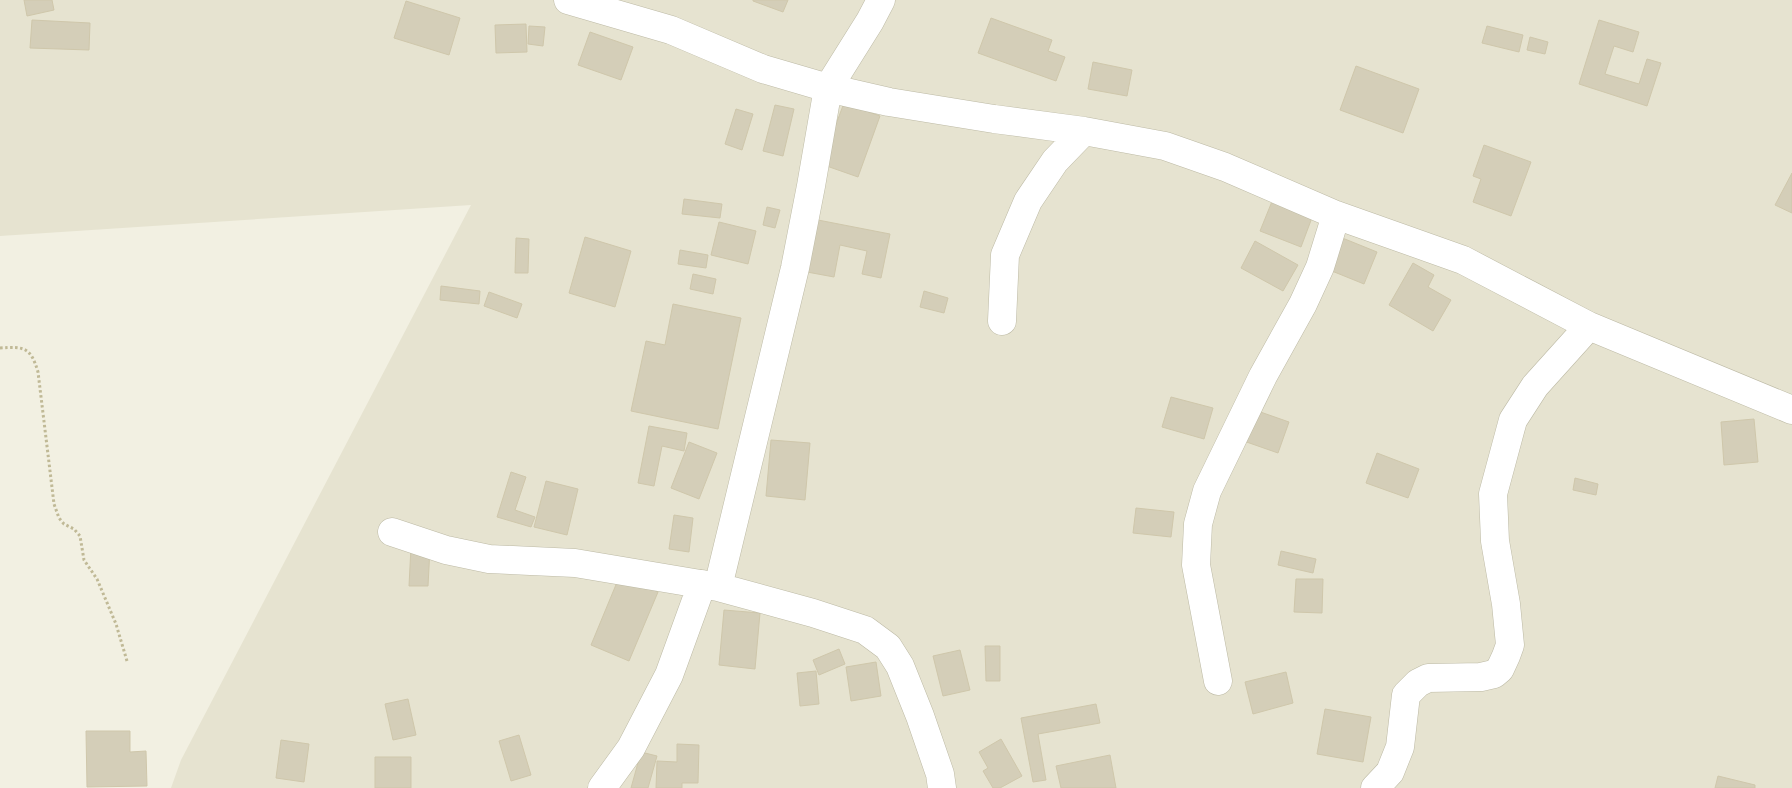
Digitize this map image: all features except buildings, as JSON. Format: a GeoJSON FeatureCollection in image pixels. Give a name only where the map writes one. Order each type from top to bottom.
{"type":"FeatureCollection","features":[{"type":"Feature","properties":{"kind":"street"},"geometry":{"type":"LineString","coordinates":[[568,0],[672,30],[763,69],[828,88],[898,103],[1084,131],[1174,149],[1225,167],[1336,216],[1463,260],[1589,326],[1792,410]]}},
{"type":"Feature","properties":{"kind":"street"},"geometry":{"type":"LineString","coordinates":[[602,788],[630,748],[669,674],[710,586],[795,268],[828,88],[881,0]]}},
{"type":"Feature","properties":{"kind":"street"},"geometry":{"type":"LineString","coordinates":[[1002,321],[1005,255],[1028,201],[1055,161],[1084,131]]}},
{"type":"Feature","properties":{"kind":"street"},"geometry":{"type":"LineString","coordinates":[[1218,681],[1196,565],[1198,524],[1208,491],[1263,376],[1303,304],[1320,267],[1336,216]]}},
{"type":"Feature","properties":{"kind":"street"},"geometry":{"type":"LineString","coordinates":[[1375,788],[1390,772],[1400,747],[1406,696],[1418,683],[1428,678],[1494,674],[1500,668],[1506,656],[1510,645],[1506,604],[1495,541],[1492,494],[1513,420],[1535,386],[1589,326]]}},
{"type":"Feature","properties":{"kind":"street"},"geometry":{"type":"LineString","coordinates":[[392,532],[446,550],[489,559],[576,563],[710,586],[813,613],[865,630],[888,646],[900,666],[940,774],[942,788]]}},
{"type":"Feature","properties":{"kind":"path"},"geometry":{"type":"LineString","coordinates":[[0,348],[11,347],[26,350],[33,356],[38,372],[54,504],[58,518],[64,524],[74,529],[80,536],[84,560],[97,579],[116,624],[127,661]]}},
{"type":"Feature","properties":{"kind":"shaded area"},"geometry":{"type":"Polygon","coordinates":[[[0,0],[1792,0],[1792,788],[171,788],[181,760],[471,205],[0,236],[0,0]]]}}]}
